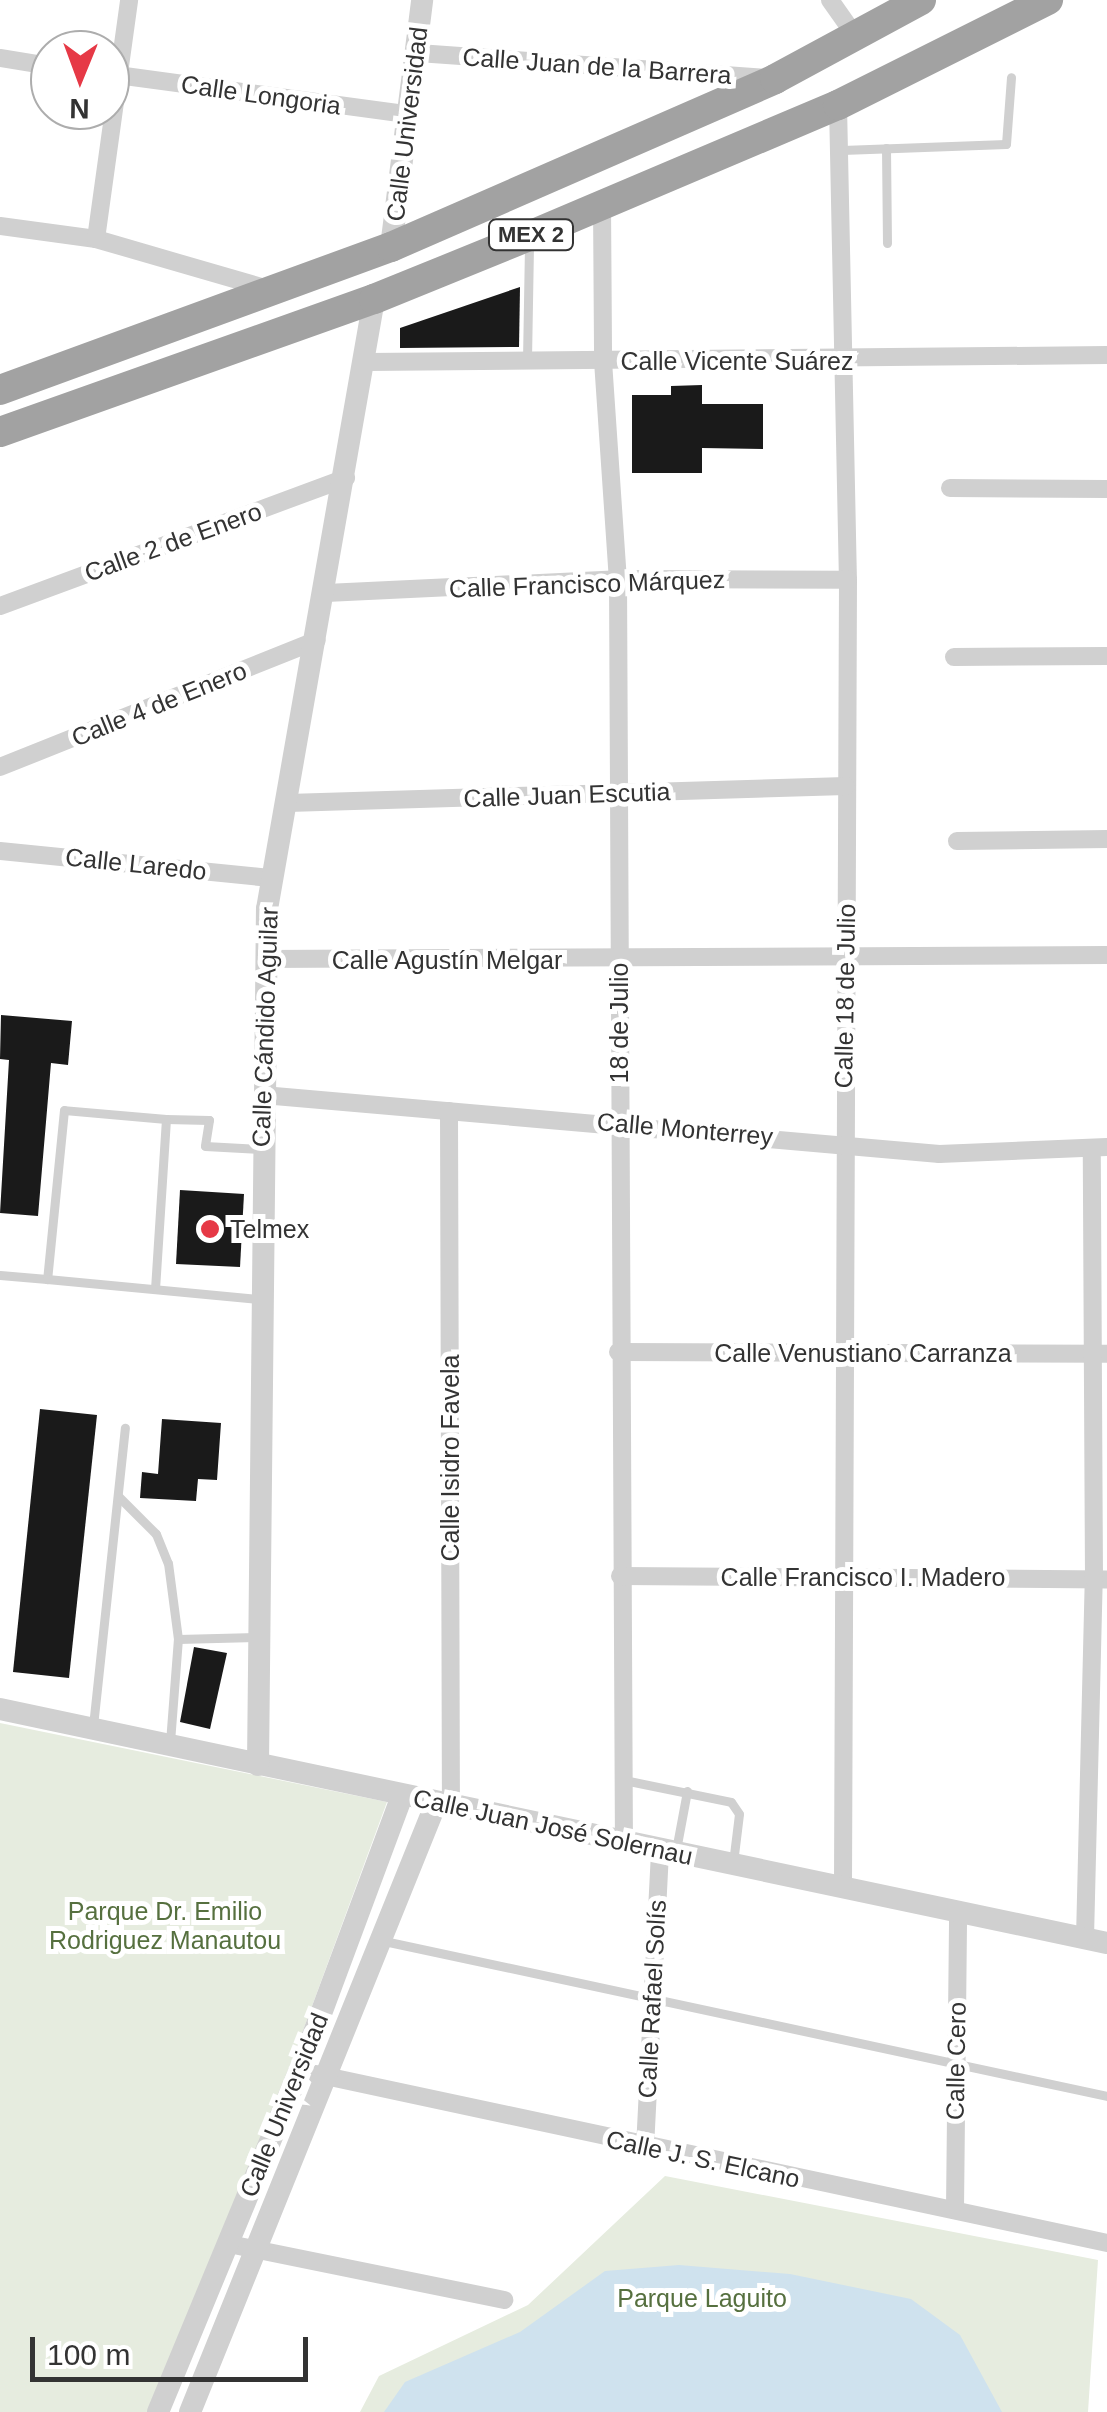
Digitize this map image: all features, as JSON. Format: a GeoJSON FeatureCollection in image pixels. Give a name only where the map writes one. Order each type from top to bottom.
{"type":"FeatureCollection","features":[{"type":"Feature","properties":{"kind":"highway","name":"MEX 2"},"geometry":{"type":"LineString","coordinates":[[0,390],[391,247],[775,79],[922,0]]}},
{"type":"Feature","properties":{"kind":"highway","name":"MEX 2"},"geometry":{"type":"LineString","coordinates":[[0,432],[374,299],[529,236],[838,105],[1048,0]]}},
{"type":"Feature","properties":{"kind":"street"},"geometry":{"type":"LineString","coordinates":[[123,30],[129,0]]}},
{"type":"Feature","properties":{"kind":"street","name":"Calle Universidad"},"geometry":{"type":"LineString","coordinates":[[391,247],[412,116],[422,0]]}},
{"type":"Feature","properties":{"kind":"street"},"geometry":{"type":"LineString","coordinates":[[830,0],[854,34]]}},
{"type":"Feature","properties":{"kind":"street","name":"Calle Juan de la Barrera"},"geometry":{"type":"LineString","coordinates":[[418,53],[775,79]]}},
{"type":"Feature","properties":{"kind":"street"},"geometry":{"type":"LineString","coordinates":[[0,58],[30,63]]}},
{"type":"Feature","properties":{"kind":"street","name":"Calle Longoria"},"geometry":{"type":"LineString","coordinates":[[130,77],[412,116]]}},
{"type":"Feature","properties":{"kind":"street","name":"Calle 18 de Julio"},"geometry":{"type":"LineString","coordinates":[[838,105],[842,150],[848,580],[841,1576],[843,1888]]}},
{"type":"Feature","properties":{"kind":"street"},"geometry":{"type":"LineString","coordinates":[[96,239],[108,130]]}},
{"type":"Feature","properties":{"kind":"street","name":"18 de Julio"},"geometry":{"type":"LineString","coordinates":[[602,204],[604,362],[618,579],[618,1352],[624,1842]]}},
{"type":"Feature","properties":{"kind":"street"},"geometry":{"type":"LineString","coordinates":[[0,226],[96,239],[273,290]]}},
{"type":"Feature","properties":{"kind":"street","name":"Calle Cándido Aguilar"},"geometry":{"type":"LineString","coordinates":[[258,1765],[261,1150],[272,878],[367,362],[374,299]]}},
{"type":"Feature","properties":{"kind":"street","name":"Calle Vicente Suárez"},"geometry":{"type":"LineString","coordinates":[[367,362],[1107,355]]}},
{"type":"Feature","properties":{"kind":"street","name":"Calle 2 de Enero"},"geometry":{"type":"LineString","coordinates":[[0,606],[346,478]]}},
{"type":"Feature","properties":{"kind":"street"},"geometry":{"type":"LineString","coordinates":[[950,488],[1107,488]]}},
{"type":"Feature","properties":{"kind":"street","name":"Calle Francisco Márquez"},"geometry":{"type":"LineString","coordinates":[[326,594],[618,579],[848,580]]}},
{"type":"Feature","properties":{"kind":"street","name":"Calle 4 de Enero"},"geometry":{"type":"LineString","coordinates":[[0,767],[317,640]]}},
{"type":"Feature","properties":{"kind":"street"},"geometry":{"type":"LineString","coordinates":[[954,657],[1107,656]]}},
{"type":"Feature","properties":{"kind":"street","name":"Calle Juan Escutia"},"geometry":{"type":"LineString","coordinates":[[288,804],[846,786]]}},
{"type":"Feature","properties":{"kind":"street"},"geometry":{"type":"LineString","coordinates":[[957,841],[1107,839]]}},
{"type":"Feature","properties":{"kind":"street","name":"Calle Laredo"},"geometry":{"type":"LineString","coordinates":[[0,851],[272,878]]}},
{"type":"Feature","properties":{"kind":"street","name":"Calle Agustín Melgar"},"geometry":{"type":"LineString","coordinates":[[266,959],[1107,955]]}},
{"type":"Feature","properties":{"kind":"street","name":"Calle Monterrey"},"geometry":{"type":"LineString","coordinates":[[262,1095],[619,1123],[939,1154],[1099,1148]]}},
{"type":"Feature","properties":{"kind":"street","name":"Calle Isidro Favela"},"geometry":{"type":"LineString","coordinates":[[444,1804],[449,1111]]}},
{"type":"Feature","properties":{"kind":"street"},"geometry":{"type":"LineString","coordinates":[[1096,1940],[1088,1685],[1101,1579],[1099,1148]]}},
{"type":"Feature","properties":{"kind":"street","name":"Calle Venustiano Carranza"},"geometry":{"type":"LineString","coordinates":[[618,1352],[1101,1354]]}},
{"type":"Feature","properties":{"kind":"street","name":"Calle Francisco I. Madero"},"geometry":{"type":"LineString","coordinates":[[620,1576],[1101,1579]]}},
{"type":"Feature","properties":{"kind":"street"},"geometry":{"type":"LineString","coordinates":[[1088,1685],[1107,1688]]}},
{"type":"Feature","properties":{"kind":"street","name":"Calle Juan José Solernau"},"geometry":{"type":"LineString","coordinates":[[0,1708],[1096,1940]]}},
{"type":"Feature","properties":{"kind":"street","name":"Calle Universidad"},"geometry":{"type":"LineString","coordinates":[[158,2412],[300,2070],[402,1795]]}},
{"type":"Feature","properties":{"kind":"street","name":"Calle Universidad"},"geometry":{"type":"LineString","coordinates":[[190,2412],[325,2076],[444,1804]]}},
{"type":"Feature","properties":{"kind":"street","name":"Calle Rafael Solís"},"geometry":{"type":"LineString","coordinates":[[645,2148],[652,1997],[668,1851]]}},
{"type":"Feature","properties":{"kind":"street","name":"Calle Cero"},"geometry":{"type":"LineString","coordinates":[[955,2210],[958,1912]]}},
{"type":"Feature","properties":{"kind":"street","name":"Calle J. S. Elcano"},"geometry":{"type":"LineString","coordinates":[[300,2070],[645,2148],[1107,2244]]}},
{"type":"Feature","properties":{"kind":"street"},"geometry":{"type":"LineString","coordinates":[[229,2244],[504,2300]]}},
{"type":"Feature","properties":{"kind":"lane"},"geometry":{"type":"LineString","coordinates":[[842,150],[1006,144],[1010,76]]}},
{"type":"Feature","properties":{"kind":"lane"},"geometry":{"type":"LineString","coordinates":[[886,148],[887,243]]}},
{"type":"Feature","properties":{"kind":"lane"},"geometry":{"type":"LineString","coordinates":[[528,363],[529,236]]}},
{"type":"Feature","properties":{"kind":"lane"},"geometry":{"type":"LineString","coordinates":[[47,1279],[64,1110],[209,1120],[205,1146],[261,1150]]}},
{"type":"Feature","properties":{"kind":"lane"},"geometry":{"type":"LineString","coordinates":[[155,1289],[166,1120]]}},
{"type":"Feature","properties":{"kind":"lane"},"geometry":{"type":"LineString","coordinates":[[0,1276],[260,1300]]}},
{"type":"Feature","properties":{"kind":"lane"},"geometry":{"type":"LineString","coordinates":[[92,1729],[125,1428]]}},
{"type":"Feature","properties":{"kind":"lane"},"geometry":{"type":"LineString","coordinates":[[119,1497],[162,1548],[178,1640],[170,1746]]}},
{"type":"Feature","properties":{"kind":"lane"},"geometry":{"type":"LineString","coordinates":[[178,1640],[257,1636]]}},
{"type":"Feature","properties":{"kind":"lane"},"geometry":{"type":"LineString","coordinates":[[624,1780],[731,1802],[739,1814],[733,1864]]}},
{"type":"Feature","properties":{"kind":"lane"},"geometry":{"type":"LineString","coordinates":[[668,1851],[687,1792]]}},
{"type":"Feature","properties":{"kind":"lane"},"geometry":{"type":"LineString","coordinates":[[384,1941],[1107,2096]]}},
{"type":"Feature","properties":{"kind":"green space","name":"Parque Dr. Emilio Rodriguez Manautou"},"geometry":{"type":"Polygon","coordinates":[[[0,1723],[387,1802],[219,2259],[152,2412],[0,2412],[0,1723]]]}},
{"type":"Feature","properties":{"kind":"green space","name":"Parque Laguito"},"geometry":{"type":"Polygon","coordinates":[[[665,2176],[1098,2260],[1088,2412],[360,2412],[379,2376],[528,2305],[665,2176]]]}},
{"type":"Feature","properties":{"kind":"water"},"geometry":{"type":"Polygon","coordinates":[[[679,2265],[790,2274],[911,2299],[960,2335],[1002,2412],[384,2412],[405,2382],[520,2332],[605,2271],[679,2265]]]}},
{"type":"Feature","properties":{"kind":"building"},"geometry":{"type":"Polygon","coordinates":[[[520,287],[519,347],[400,348],[400,328],[520,287]]]}},
{"type":"Feature","properties":{"kind":"building"},"geometry":{"type":"Polygon","coordinates":[[[702,385],[702,404],[763,404],[763,449],[702,448],[702,473],[632,473],[632,395],[671,395],[671,386],[702,385]]]}},
{"type":"Feature","properties":{"kind":"building"},"geometry":{"type":"Polygon","coordinates":[[[1,1015],[72,1021],[68,1065],[51,1063],[38,1216],[0,1213],[9,1060],[0,1059],[1,1015]]]}},
{"type":"Feature","properties":{"kind":"building","name":"Telmex"},"geometry":{"type":"Polygon","coordinates":[[[180,1190],[244,1194],[240,1267],[176,1264],[180,1190]]]}},
{"type":"Feature","properties":{"kind":"building"},"geometry":{"type":"Polygon","coordinates":[[[40,1409],[97,1415],[69,1678],[13,1672],[40,1409]]]}},
{"type":"Feature","properties":{"kind":"building"},"geometry":{"type":"Polygon","coordinates":[[[162,1419],[221,1423],[217,1480],[198,1479],[196,1501],[140,1498],[142,1472],[158,1474],[162,1419]]]}},
{"type":"Feature","properties":{"kind":"building"},"geometry":{"type":"Polygon","coordinates":[[[194,1647],[227,1653],[210,1729],[180,1722],[194,1647]]]}},
{"type":"Feature","properties":{"kind":"place","name":"Telmex"},"geometry":{"type":"Point","coordinates":[210,1229]}}]}
